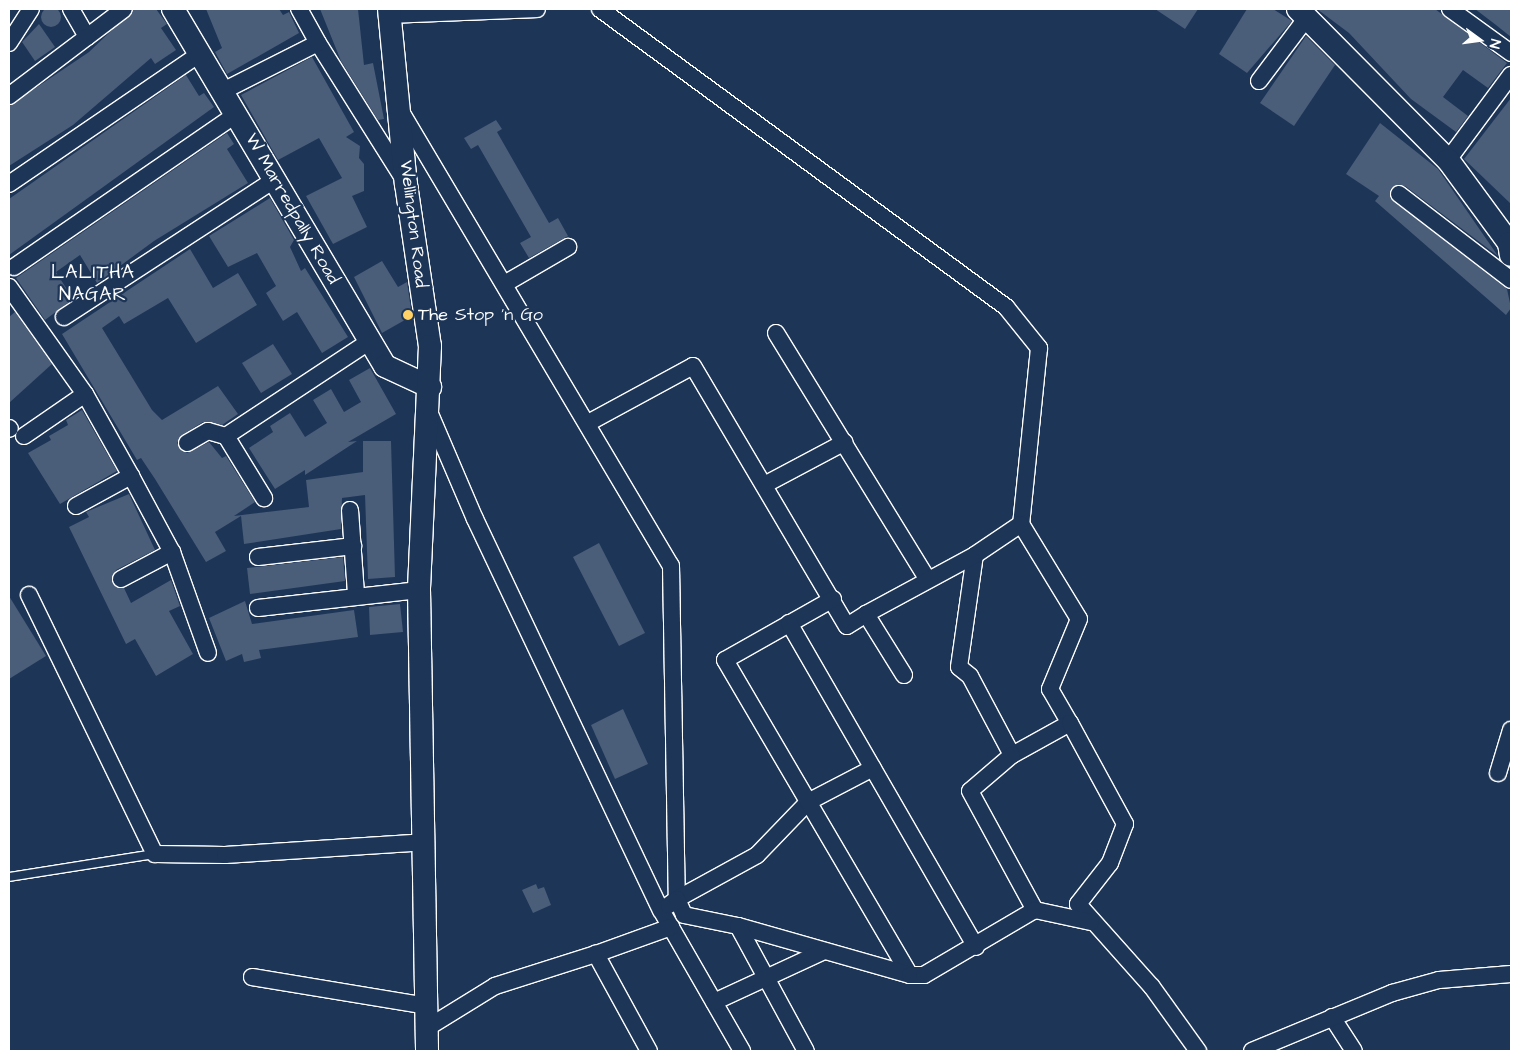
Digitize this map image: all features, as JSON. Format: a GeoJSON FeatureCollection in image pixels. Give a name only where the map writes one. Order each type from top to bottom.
{"type":"FeatureCollection","features":[{"type":"Feature","properties":{"kind":"main road","name":"W Marredpally Road"},"geometry":{"type":"LineString","coordinates":[[173,9],[201,53],[385,366],[430,387]]}},
{"type":"Feature","properties":{"kind":"main road","name":"Wellington Road"},"geometry":{"type":"LineString","coordinates":[[390,12],[406,184],[430,346],[430,414],[424,436],[419,590],[427,1051]]}},
{"type":"Feature","properties":{"kind":"main road"},"geometry":{"type":"LineString","coordinates":[[1303,12],[1448,160],[1510,246]]}},
{"type":"Feature","properties":{"kind":"street"},"geometry":{"type":"LineString","coordinates":[[9,43],[15,20],[31,9]]}},
{"type":"Feature","properties":{"kind":"street"},"geometry":{"type":"LineString","coordinates":[[71,9],[87,37]]}},
{"type":"Feature","properties":{"kind":"street"},"geometry":{"type":"LineString","coordinates":[[9,96],[124,9]]}},
{"type":"Feature","properties":{"kind":"street"},"geometry":{"type":"LineString","coordinates":[[298,9],[406,184]]}},
{"type":"Feature","properties":{"kind":"street"},"geometry":{"type":"LineString","coordinates":[[390,12],[537,9]]}},
{"type":"Feature","properties":{"kind":"street"},"geometry":{"type":"LineString","coordinates":[[600,9],[1006,306],[1028,329],[1039,348],[1040,374],[1021,524],[1079,619],[1050,688],[1125,824],[1110,863],[1078,904],[1091,922],[1152,987],[1198,1051]]}},
{"type":"Feature","properties":{"kind":"street"},"geometry":{"type":"LineString","coordinates":[[1450,9],[1511,53]]}},
{"type":"Feature","properties":{"kind":"street"},"geometry":{"type":"LineString","coordinates":[[1259,81],[1303,12]]}},
{"type":"Feature","properties":{"kind":"street"},"geometry":{"type":"LineString","coordinates":[[223,91],[318,43]]}},
{"type":"Feature","properties":{"kind":"street"},"geometry":{"type":"LineString","coordinates":[[9,184],[201,53]]}},
{"type":"Feature","properties":{"kind":"street"},"geometry":{"type":"LineString","coordinates":[[1448,160],[1511,75]]}},
{"type":"Feature","properties":{"kind":"street"},"geometry":{"type":"LineString","coordinates":[[400,110],[506,284],[671,566],[677,899],[684,915],[738,926],[822,952],[910,975],[924,975],[976,947],[1035,910],[1091,922]]}},
{"type":"Feature","properties":{"kind":"street"},"geometry":{"type":"LineString","coordinates":[[14,267],[237,114]]}},
{"type":"Feature","properties":{"kind":"street"},"geometry":{"type":"LineString","coordinates":[[64,317],[274,180]]}},
{"type":"Feature","properties":{"kind":"street"},"geometry":{"type":"LineString","coordinates":[[1399,194],[1511,280]]}},
{"type":"Feature","properties":{"kind":"street"},"geometry":{"type":"LineString","coordinates":[[506,284],[568,247]]}},
{"type":"Feature","properties":{"kind":"street"},"geometry":{"type":"LineString","coordinates":[[9,287],[85,394],[131,476],[172,552],[208,653]]}},
{"type":"Feature","properties":{"kind":"street"},"geometry":{"type":"LineString","coordinates":[[776,333],[845,442],[927,578]]}},
{"type":"Feature","properties":{"kind":"street"},"geometry":{"type":"LineString","coordinates":[[226,436],[370,341]]}},
{"type":"Feature","properties":{"kind":"street"},"geometry":{"type":"LineString","coordinates":[[588,423],[693,366],[766,484],[847,626],[927,578],[975,555],[1021,524]]}},
{"type":"Feature","properties":{"kind":"street"},"geometry":{"type":"LineString","coordinates":[[14,431],[85,394]]}},
{"type":"Feature","properties":{"kind":"street"},"geometry":{"type":"LineString","coordinates":[[430,414],[475,520],[661,910],[742,1051]]}},
{"type":"Feature","properties":{"kind":"street"},"geometry":{"type":"LineString","coordinates":[[187,443],[208,431],[226,436],[264,498]]}},
{"type":"Feature","properties":{"kind":"street"},"geometry":{"type":"LineString","coordinates":[[766,484],[845,442]]}},
{"type":"Feature","properties":{"kind":"street"},"geometry":{"type":"LineString","coordinates":[[76,506],[131,476]]}},
{"type":"Feature","properties":{"kind":"street"},"geometry":{"type":"LineString","coordinates":[[350,510],[356,594]]}},
{"type":"Feature","properties":{"kind":"street"},"geometry":{"type":"LineString","coordinates":[[258,557],[353,546]]}},
{"type":"Feature","properties":{"kind":"street"},"geometry":{"type":"LineString","coordinates":[[121,579],[172,552]]}},
{"type":"Feature","properties":{"kind":"street"},"geometry":{"type":"LineString","coordinates":[[975,555],[959,667],[970,676],[1012,755]]}},
{"type":"Feature","properties":{"kind":"street"},"geometry":{"type":"LineString","coordinates":[[258,608],[356,594],[419,590]]}},
{"type":"Feature","properties":{"kind":"street"},"geometry":{"type":"LineString","coordinates":[[29,595],[155,854],[225,855],[424,842]]}},
{"type":"Feature","properties":{"kind":"street"},"geometry":{"type":"LineString","coordinates":[[833,599],[725,660],[910,975]]}},
{"type":"Feature","properties":{"kind":"street"},"geometry":{"type":"LineString","coordinates":[[866,614],[904,675]]}},
{"type":"Feature","properties":{"kind":"street"},"geometry":{"type":"LineString","coordinates":[[789,623],[976,947]]}},
{"type":"Feature","properties":{"kind":"street"},"geometry":{"type":"LineString","coordinates":[[1035,910],[970,791],[1012,755],[1070,722]]}},
{"type":"Feature","properties":{"kind":"street"},"geometry":{"type":"LineString","coordinates":[[1498,773],[1511,730]]}},
{"type":"Feature","properties":{"kind":"street"},"geometry":{"type":"LineString","coordinates":[[661,910],[677,899],[758,855],[808,802],[873,768]]}},
{"type":"Feature","properties":{"kind":"street"},"geometry":{"type":"LineString","coordinates":[[738,926],[764,978],[806,1051]]}},
{"type":"Feature","properties":{"kind":"street"},"geometry":{"type":"LineString","coordinates":[[252,978],[427,1017],[495,986],[596,954],[671,927]]}},
{"type":"Feature","properties":{"kind":"street"},"geometry":{"type":"LineString","coordinates":[[714,1002],[822,952]]}},
{"type":"Feature","properties":{"kind":"street"},"geometry":{"type":"LineString","coordinates":[[596,954],[649,1051]]}},
{"type":"Feature","properties":{"kind":"street"},"geometry":{"type":"LineString","coordinates":[[1252,1051],[1332,1017],[1440,980],[1511,974]]}},
{"type":"Feature","properties":{"kind":"street"},"geometry":{"type":"LineString","coordinates":[[1332,1017],[1354,1051]]}},
{"type":"Feature","properties":{"kind":"lane"},"geometry":{"type":"LineString","coordinates":[[9,877],[155,854]]}},
{"type":"Feature","properties":{"kind":"building"},"geometry":{"type":"Polygon","coordinates":[[[51,7],[58,10],[61,17],[58,24],[51,27],[44,24],[41,17],[44,10],[51,7]]]}},
{"type":"Feature","properties":{"kind":"building"},"geometry":{"type":"Polygon","coordinates":[[[134,9],[156,9],[167,24],[161,28],[176,50],[155,64],[151,58],[73,125],[9,166],[9,106],[89,52],[134,9]]]}},
{"type":"Feature","properties":{"kind":"building"},"geometry":{"type":"Polygon","coordinates":[[[206,9],[279,9],[283,15],[289,12],[299,33],[227,74],[215,52],[222,48],[206,9]]]}},
{"type":"Feature","properties":{"kind":"building"},"geometry":{"type":"Polygon","coordinates":[[[320,9],[358,9],[364,65],[373,63],[384,119],[378,120],[341,61],[320,9]]]}},
{"type":"Feature","properties":{"kind":"building"},"geometry":{"type":"Polygon","coordinates":[[[1155,9],[1198,9],[1185,29],[1155,9]]]}},
{"type":"Feature","properties":{"kind":"building"},"geometry":{"type":"Polygon","coordinates":[[[1247,9],[1273,9],[1292,21],[1247,73],[1219,54],[1247,9]]]}},
{"type":"Feature","properties":{"kind":"building"},"geometry":{"type":"Polygon","coordinates":[[[1317,9],[1435,9],[1507,63],[1488,88],[1463,70],[1443,97],[1468,116],[1456,132],[1411,99],[1349,33],[1317,9]]]}},
{"type":"Feature","properties":{"kind":"building"},"geometry":{"type":"Polygon","coordinates":[[[1475,9],[1511,9],[1511,37],[1496,25],[1475,9]]]}},
{"type":"Feature","properties":{"kind":"building"},"geometry":{"type":"Polygon","coordinates":[[[39,24],[55,47],[35,61],[22,42],[39,24]]]}},
{"type":"Feature","properties":{"kind":"building"},"geometry":{"type":"Polygon","coordinates":[[[1306,36],[1335,65],[1294,126],[1260,103],[1306,36]]]}},
{"type":"Feature","properties":{"kind":"building"},"geometry":{"type":"Polygon","coordinates":[[[312,57],[354,132],[346,137],[360,146],[359,158],[364,164],[364,191],[352,196],[367,227],[333,244],[306,196],[342,178],[319,138],[278,160],[241,95],[312,57]]]}},
{"type":"Feature","properties":{"kind":"building"},"geometry":{"type":"Polygon","coordinates":[[[186,75],[199,96],[204,93],[214,107],[9,255],[9,199],[186,75]]]}},
{"type":"Feature","properties":{"kind":"building"},"geometry":{"type":"Polygon","coordinates":[[[1511,98],[1511,204],[1464,159],[1511,98]]]}},
{"type":"Feature","properties":{"kind":"building"},"geometry":{"type":"Polygon","coordinates":[[[496,120],[502,129],[497,132],[549,223],[558,218],[568,236],[529,258],[520,243],[531,237],[478,145],[471,149],[464,138],[496,120]]]}},
{"type":"Feature","properties":{"kind":"building"},"geometry":{"type":"Polygon","coordinates":[[[1380,123],[1438,169],[1498,256],[1405,186],[1391,188],[1390,198],[1507,289],[1511,308],[1506,315],[1375,201],[1379,196],[1346,174],[1380,123]]]}},
{"type":"Feature","properties":{"kind":"building"},"geometry":{"type":"Polygon","coordinates":[[[227,133],[234,144],[227,149],[248,183],[154,241],[97,283],[80,255],[56,272],[73,299],[45,320],[16,278],[227,133]]]}},
{"type":"Feature","properties":{"kind":"building"},"geometry":{"type":"Polygon","coordinates":[[[270,198],[294,240],[290,247],[301,271],[305,268],[348,337],[322,353],[297,312],[283,321],[266,293],[276,286],[257,253],[228,267],[209,236],[270,198]]]}},
{"type":"Feature","properties":{"kind":"building"},"geometry":{"type":"Polygon","coordinates":[[[190,249],[213,288],[238,273],[257,305],[196,343],[168,298],[124,324],[119,316],[102,328],[152,410],[162,420],[218,386],[238,414],[222,425],[203,422],[182,435],[177,443],[187,453],[209,442],[222,458],[226,456],[255,502],[234,516],[309,507],[306,480],[363,472],[363,441],[391,441],[395,577],[368,579],[365,495],[342,498],[341,529],[244,544],[241,516],[215,532],[226,551],[206,562],[141,458],[137,460],[62,334],[190,249]]]}},
{"type":"Feature","properties":{"kind":"building"},"geometry":{"type":"Polygon","coordinates":[[[382,261],[398,287],[407,282],[412,316],[382,333],[354,277],[382,261]]]}},
{"type":"Feature","properties":{"kind":"building"},"geometry":{"type":"Polygon","coordinates":[[[15,312],[52,364],[9,403],[9,317],[15,312]]]}},
{"type":"Feature","properties":{"kind":"building"},"geometry":{"type":"Polygon","coordinates":[[[273,344],[292,374],[261,393],[242,363],[273,344]]]}},
{"type":"Feature","properties":{"kind":"building"},"geometry":{"type":"Polygon","coordinates":[[[370,368],[396,414],[348,442],[357,441],[305,475],[305,470],[275,489],[249,448],[273,432],[270,426],[290,413],[305,437],[327,423],[313,400],[331,389],[344,412],[361,402],[349,380],[370,368]]]}},
{"type":"Feature","properties":{"kind":"building"},"geometry":{"type":"Polygon","coordinates":[[[82,410],[117,471],[60,504],[28,453],[51,440],[49,436],[68,425],[66,420],[82,410]]]}},
{"type":"Feature","properties":{"kind":"building"},"geometry":{"type":"Polygon","coordinates":[[[129,494],[155,550],[116,570],[112,583],[124,588],[131,603],[171,580],[180,606],[169,611],[193,654],[156,676],[135,639],[126,644],[69,527],[89,517],[86,512],[129,494]]]}},
{"type":"Feature","properties":{"kind":"building"},"geometry":{"type":"Polygon","coordinates":[[[599,543],[645,633],[619,646],[573,557],[599,543]]]}},
{"type":"Feature","properties":{"kind":"building"},"geometry":{"type":"Polygon","coordinates":[[[343,557],[345,581],[250,594],[247,568],[343,557]]]}},
{"type":"Feature","properties":{"kind":"building"},"geometry":{"type":"Polygon","coordinates":[[[9,596],[46,656],[9,679],[9,596]]]}},
{"type":"Feature","properties":{"kind":"building"},"geometry":{"type":"Polygon","coordinates":[[[245,601],[252,624],[354,610],[358,637],[259,650],[261,658],[244,662],[242,654],[226,661],[209,618],[245,601]]]}},
{"type":"Feature","properties":{"kind":"building"},"geometry":{"type":"Polygon","coordinates":[[[400,604],[403,632],[370,635],[369,607],[400,604]]]}},
{"type":"Feature","properties":{"kind":"building"},"geometry":{"type":"Polygon","coordinates":[[[623,709],[648,764],[615,779],[591,725],[623,709]]]}},
{"type":"Feature","properties":{"kind":"building"},"geometry":{"type":"Polygon","coordinates":[[[536,884],[538,889],[544,887],[551,905],[533,913],[522,890],[536,884]]]}},
{"type":"Feature","properties":{"kind":"place","name":"The Stop 'n Go"},"geometry":{"type":"Point","coordinates":[408,315]}},
{"type":"Feature","properties":{"kind":"district","name":"LALITHA NAGAR"},"geometry":{"type":"Point","coordinates":[93,284]}}]}
